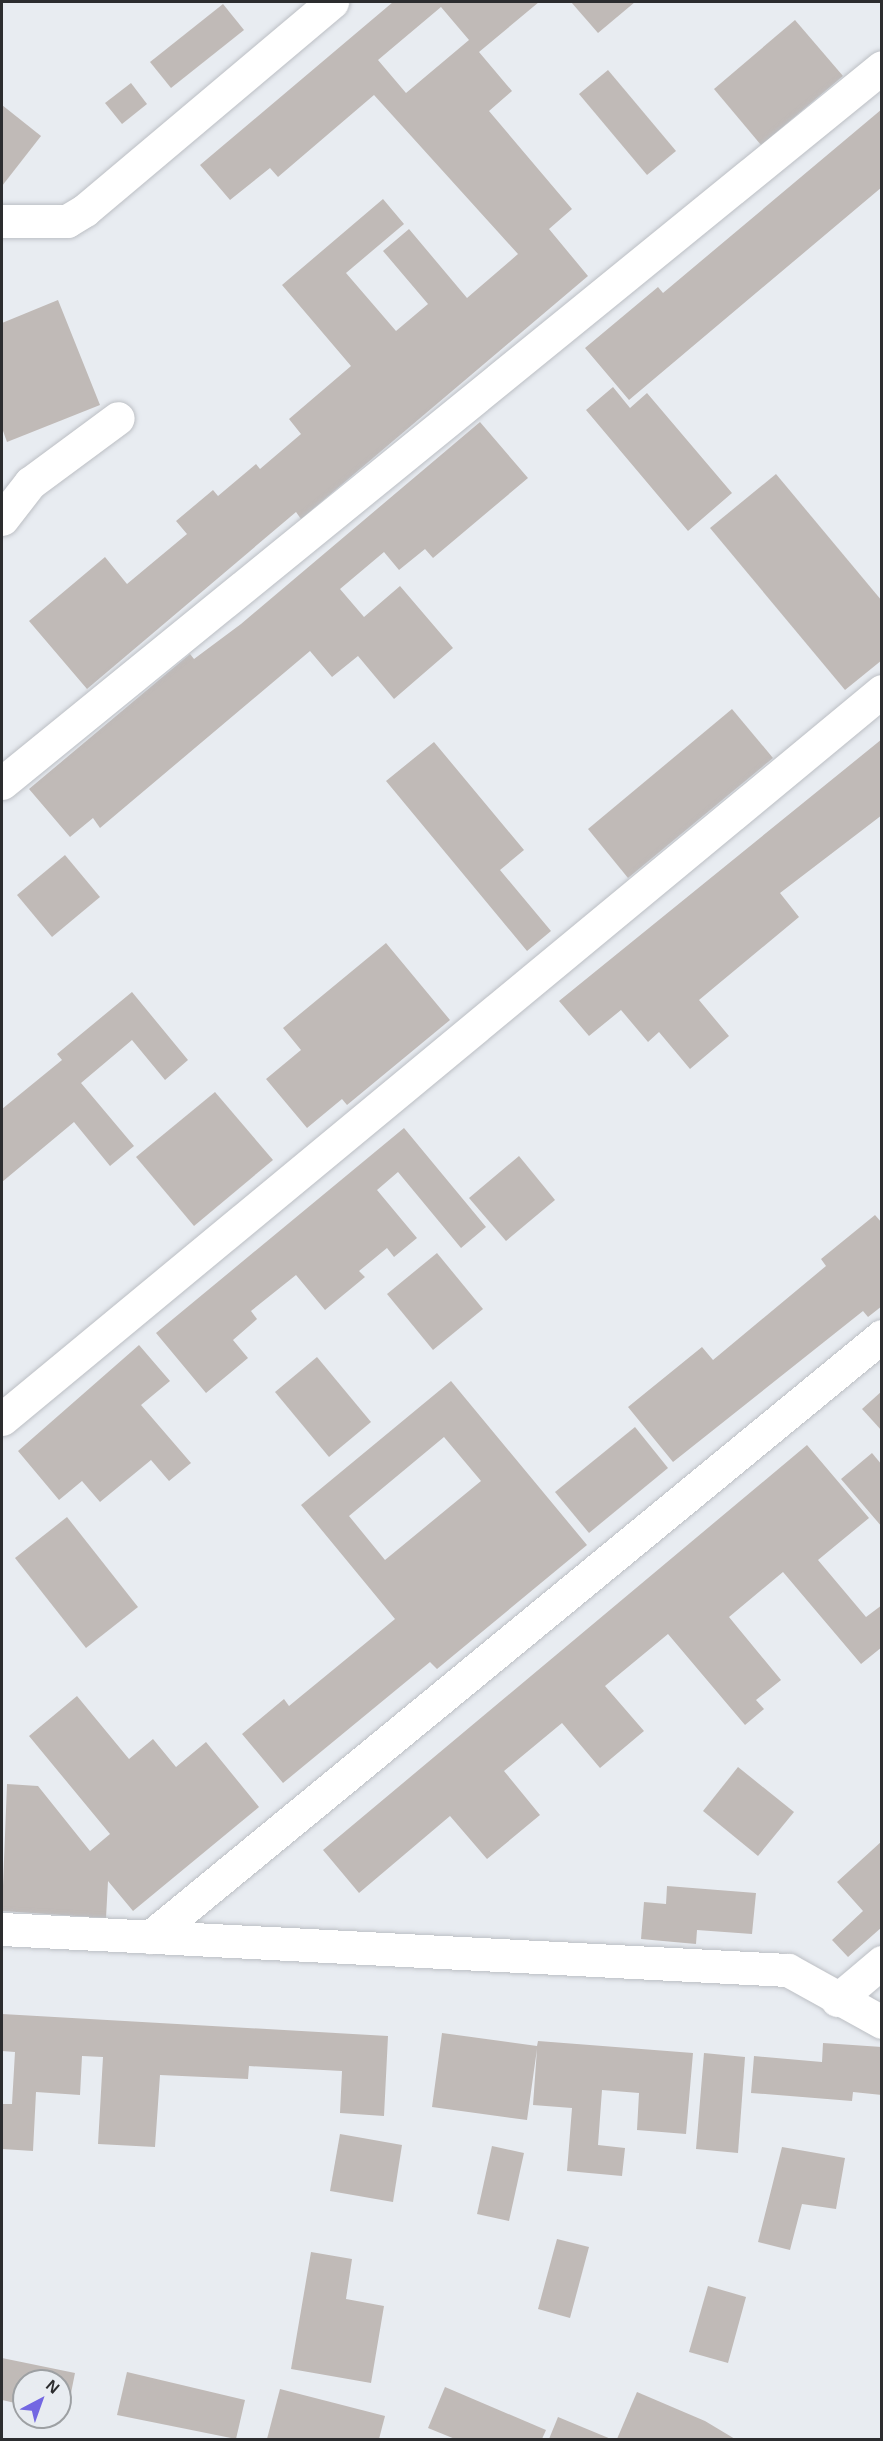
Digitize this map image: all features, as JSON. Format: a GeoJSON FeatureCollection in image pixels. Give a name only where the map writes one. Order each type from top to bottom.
{"type":"FeatureCollection","features":[{"type":"Feature","properties":{"kind":"street"},"geometry":{"type":"LineString","coordinates":[[2,221],[44,224],[67,220],[85,210],[332,2]]}},
{"type":"Feature","properties":{"kind":"street"},"geometry":{"type":"LineString","coordinates":[[2,783],[882,67]]}},
{"type":"Feature","properties":{"kind":"street"},"geometry":{"type":"LineString","coordinates":[[2,519],[30,483],[118,418]]}},
{"type":"Feature","properties":{"kind":"street"},"geometry":{"type":"LineString","coordinates":[[2,1419],[882,691]]}},
{"type":"Feature","properties":{"kind":"street"},"geometry":{"type":"LineString","coordinates":[[150,1937],[882,1336]]}},
{"type":"Feature","properties":{"kind":"street"},"geometry":{"type":"LineString","coordinates":[[2,1929],[788,1970],[837,2000],[882,2022]]}},
{"type":"Feature","properties":{"kind":"street"},"geometry":{"type":"LineString","coordinates":[[837,2000],[882,1962]]}},
{"type":"Feature","properties":{"kind":"building"},"geometry":{"type":"Polygon","coordinates":[[[393,2],[539,2],[479,52],[512,91],[489,111],[572,209],[549,229],[588,276],[301,519],[296,512],[87,689],[29,621],[105,557],[127,584],[187,534],[176,521],[213,490],[218,496],[256,464],[260,469],[301,434],[289,419],[351,366],[282,285],[383,199],[404,224],[346,273],[396,331],[428,304],[383,251],[409,229],[467,298],[518,254],[374,95],[278,177],[270,168],[230,200],[200,165],[393,2]],[[441,7],[378,60],[406,93],[469,40],[441,7]]]}},
{"type":"Feature","properties":{"kind":"building"},"geometry":{"type":"Polygon","coordinates":[[[571,2],[635,2],[598,33],[571,2]]]}},
{"type":"Feature","properties":{"kind":"building"},"geometry":{"type":"Polygon","coordinates":[[[223,4],[244,30],[171,88],[150,62],[223,4]]]}},
{"type":"Feature","properties":{"kind":"building"},"geometry":{"type":"Polygon","coordinates":[[[795,20],[843,76],[761,145],[714,89],[795,20]]]}},
{"type":"Feature","properties":{"kind":"building"},"geometry":{"type":"Polygon","coordinates":[[[608,70],[676,151],[647,175],[579,94],[608,70]]]}},
{"type":"Feature","properties":{"kind":"building"},"geometry":{"type":"Polygon","coordinates":[[[131,83],[147,104],[122,124],[105,103],[131,83]]]}},
{"type":"Feature","properties":{"kind":"building"},"geometry":{"type":"Polygon","coordinates":[[[2,105],[41,136],[2,186],[2,105]]]}},
{"type":"Feature","properties":{"kind":"building"},"geometry":{"type":"Polygon","coordinates":[[[882,109],[882,187],[629,400],[585,348],[658,287],[663,293],[882,109]]]}},
{"type":"Feature","properties":{"kind":"building"},"geometry":{"type":"Polygon","coordinates":[[[58,300],[100,405],[7,442],[2,428],[2,323],[58,300]]]}},
{"type":"Feature","properties":{"kind":"building"},"geometry":{"type":"Polygon","coordinates":[[[613,387],[630,408],[647,393],[732,493],[688,531],[586,410],[613,387]]]}},
{"type":"Feature","properties":{"kind":"building"},"geometry":{"type":"Polygon","coordinates":[[[480,422],[528,478],[433,558],[425,549],[399,570],[384,552],[340,589],[364,617],[400,586],[453,648],[394,699],[358,656],[332,677],[310,651],[100,828],[93,818],[70,837],[29,789],[190,654],[194,659],[241,624],[480,422]]]}},
{"type":"Feature","properties":{"kind":"building"},"geometry":{"type":"Polygon","coordinates":[[[776,474],[882,601],[882,660],[845,690],[710,528],[776,474]]]}},
{"type":"Feature","properties":{"kind":"building"},"geometry":{"type":"Polygon","coordinates":[[[732,709],[773,758],[628,878],[588,829],[732,709]]]}},
{"type":"Feature","properties":{"kind":"building"},"geometry":{"type":"Polygon","coordinates":[[[882,739],[882,815],[780,893],[799,917],[699,1000],[729,1036],[690,1069],[659,1032],[648,1042],[621,1010],[589,1036],[559,1001],[882,739]]]}},
{"type":"Feature","properties":{"kind":"building"},"geometry":{"type":"Polygon","coordinates":[[[434,742],[524,850],[500,870],[551,931],[527,951],[386,781],[434,742]]]}},
{"type":"Feature","properties":{"kind":"building"},"geometry":{"type":"Polygon","coordinates":[[[65,855],[100,897],[52,937],[17,895],[65,855]]]}},
{"type":"Feature","properties":{"kind":"building"},"geometry":{"type":"Polygon","coordinates":[[[386,943],[450,1020],[347,1105],[342,1099],[307,1128],[266,1079],[301,1050],[283,1028],[386,943]]]}},
{"type":"Feature","properties":{"kind":"building"},"geometry":{"type":"Polygon","coordinates":[[[132,992],[188,1060],[165,1080],[132,1040],[81,1083],[134,1146],[110,1166],[74,1122],[2,1182],[2,1109],[62,1060],[57,1054],[132,992]]]}},
{"type":"Feature","properties":{"kind":"building"},"geometry":{"type":"Polygon","coordinates":[[[215,1092],[273,1160],[194,1226],[136,1157],[215,1092]]]}},
{"type":"Feature","properties":{"kind":"building"},"geometry":{"type":"Polygon","coordinates":[[[404,1128],[486,1227],[461,1248],[398,1172],[377,1190],[417,1238],[394,1257],[387,1248],[359,1271],[365,1277],[325,1310],[296,1275],[251,1311],[257,1319],[233,1340],[248,1358],[206,1393],[156,1333],[404,1128]]]}},
{"type":"Feature","properties":{"kind":"building"},"geometry":{"type":"Polygon","coordinates":[[[519,1156],[555,1200],[506,1241],[469,1198],[519,1156]]]}},
{"type":"Feature","properties":{"kind":"building"},"geometry":{"type":"Polygon","coordinates":[[[875,1215],[882,1223],[882,1306],[868,1317],[863,1311],[673,1462],[628,1407],[702,1347],[713,1360],[826,1266],[821,1259],[875,1215]]]}},
{"type":"Feature","properties":{"kind":"building"},"geometry":{"type":"Polygon","coordinates":[[[437,1253],[483,1309],[433,1350],[387,1294],[437,1253]]]}},
{"type":"Feature","properties":{"kind":"building"},"geometry":{"type":"Polygon","coordinates":[[[139,1345],[170,1381],[141,1405],[191,1463],[169,1481],[151,1460],[100,1502],[82,1481],[59,1500],[18,1451],[139,1345]]]}},
{"type":"Feature","properties":{"kind":"building"},"geometry":{"type":"Polygon","coordinates":[[[317,1357],[371,1422],[329,1457],[275,1392],[317,1357]]]}},
{"type":"Feature","properties":{"kind":"building"},"geometry":{"type":"Polygon","coordinates":[[[451,1381],[587,1545],[437,1669],[430,1662],[283,1783],[242,1734],[284,1699],[289,1706],[395,1619],[301,1505],[451,1381]],[[444,1437],[349,1516],[385,1560],[481,1481],[444,1437]]]}},
{"type":"Feature","properties":{"kind":"building"},"geometry":{"type":"Polygon","coordinates":[[[882,1391],[882,1431],[862,1409],[882,1391]]]}},
{"type":"Feature","properties":{"kind":"building"},"geometry":{"type":"Polygon","coordinates":[[[635,1427],[668,1468],[589,1533],[555,1492],[635,1427]]]}},
{"type":"Feature","properties":{"kind":"building"},"geometry":{"type":"Polygon","coordinates":[[[807,1445],[869,1518],[818,1560],[866,1617],[882,1605],[882,1647],[861,1664],[783,1572],[729,1617],[781,1680],[756,1700],[764,1709],[745,1725],[668,1634],[605,1686],[644,1731],[600,1768],[562,1723],[504,1771],[540,1815],[487,1859],[450,1816],[359,1893],[323,1850],[807,1445]]]}},
{"type":"Feature","properties":{"kind":"building"},"geometry":{"type":"Polygon","coordinates":[[[872,1453],[882,1465],[882,1527],[841,1479],[872,1453]]]}},
{"type":"Feature","properties":{"kind":"building"},"geometry":{"type":"Polygon","coordinates":[[[67,1517],[138,1607],[86,1648],[15,1558],[67,1517]]]}},
{"type":"Feature","properties":{"kind":"building"},"geometry":{"type":"Polygon","coordinates":[[[77,1696],[129,1759],[153,1739],[176,1767],[206,1742],[259,1807],[133,1911],[108,1881],[106,1918],[2,1911],[7,1784],[38,1786],[90,1851],[110,1834],[29,1736],[77,1696]]]}},
{"type":"Feature","properties":{"kind":"building"},"geometry":{"type":"Polygon","coordinates":[[[738,1767],[794,1812],[758,1856],[703,1811],[738,1767]]]}},
{"type":"Feature","properties":{"kind":"building"},"geometry":{"type":"Polygon","coordinates":[[[882,1841],[882,1927],[848,1957],[832,1940],[863,1911],[837,1882],[882,1841]]]}},
{"type":"Feature","properties":{"kind":"building"},"geometry":{"type":"Polygon","coordinates":[[[667,1886],[756,1893],[752,1934],[697,1930],[696,1944],[641,1939],[644,1902],[666,1904],[667,1886]]]}},
{"type":"Feature","properties":{"kind":"building"},"geometry":{"type":"Polygon","coordinates":[[[2,2014],[388,2036],[384,2116],[340,2113],[342,2071],[249,2066],[248,2079],[160,2075],[155,2147],[98,2144],[103,2057],[82,2056],[80,2095],[36,2092],[33,2151],[2,2149],[2,2104],[12,2104],[15,2052],[2,2051],[2,2014]]]}},
{"type":"Feature","properties":{"kind":"building"},"geometry":{"type":"Polygon","coordinates":[[[442,2033],[537,2046],[538,2041],[693,2053],[686,2134],[637,2130],[639,2093],[602,2090],[598,2145],[625,2148],[622,2176],[567,2171],[572,2108],[533,2105],[537,2049],[527,2120],[432,2107],[442,2033]]]}},
{"type":"Feature","properties":{"kind":"building"},"geometry":{"type":"Polygon","coordinates":[[[823,2043],[882,2047],[882,2095],[853,2092],[852,2101],[751,2093],[754,2056],[822,2062],[823,2043]]]}},
{"type":"Feature","properties":{"kind":"building"},"geometry":{"type":"Polygon","coordinates":[[[704,2053],[745,2057],[738,2153],[696,2149],[704,2053]]]}},
{"type":"Feature","properties":{"kind":"building"},"geometry":{"type":"Polygon","coordinates":[[[340,2134],[402,2145],[393,2202],[330,2191],[340,2134]]]}},
{"type":"Feature","properties":{"kind":"building"},"geometry":{"type":"Polygon","coordinates":[[[492,2146],[524,2153],[509,2221],[477,2214],[492,2146]]]}},
{"type":"Feature","properties":{"kind":"building"},"geometry":{"type":"Polygon","coordinates":[[[782,2147],[845,2158],[836,2209],[802,2204],[790,2250],[758,2242],[782,2147]]]}},
{"type":"Feature","properties":{"kind":"building"},"geometry":{"type":"Polygon","coordinates":[[[557,2239],[589,2247],[570,2318],[538,2309],[557,2239]]]}},
{"type":"Feature","properties":{"kind":"building"},"geometry":{"type":"Polygon","coordinates":[[[311,2252],[352,2259],[346,2299],[384,2306],[371,2383],[291,2369],[311,2252]]]}},
{"type":"Feature","properties":{"kind":"building"},"geometry":{"type":"Polygon","coordinates":[[[708,2286],[746,2297],[728,2363],[689,2352],[708,2286]]]}},
{"type":"Feature","properties":{"kind":"building"},"geometry":{"type":"Polygon","coordinates":[[[2,2358],[56,2369],[12,2369],[12,2402],[2,2400],[2,2358]]]}},
{"type":"Feature","properties":{"kind":"building"},"geometry":{"type":"Polygon","coordinates":[[[72,2372],[75,2373],[72,2388],[72,2372]]]}},
{"type":"Feature","properties":{"kind":"building"},"geometry":{"type":"Polygon","coordinates":[[[127,2372],[245,2400],[236,2439],[117,2415],[127,2372]]]}},
{"type":"Feature","properties":{"kind":"building"},"geometry":{"type":"Polygon","coordinates":[[[445,2387],[546,2430],[542,2439],[455,2439],[428,2428],[445,2387]]]}},
{"type":"Feature","properties":{"kind":"building"},"geometry":{"type":"Polygon","coordinates":[[[280,2389],[385,2416],[379,2439],[267,2439],[280,2389]]]}},
{"type":"Feature","properties":{"kind":"building"},"geometry":{"type":"Polygon","coordinates":[[[637,2392],[705,2421],[735,2439],[617,2439],[637,2392]]]}},
{"type":"Feature","properties":{"kind":"building"},"geometry":{"type":"Polygon","coordinates":[[[558,2417],[611,2439],[549,2439],[558,2417]]]}}]}
